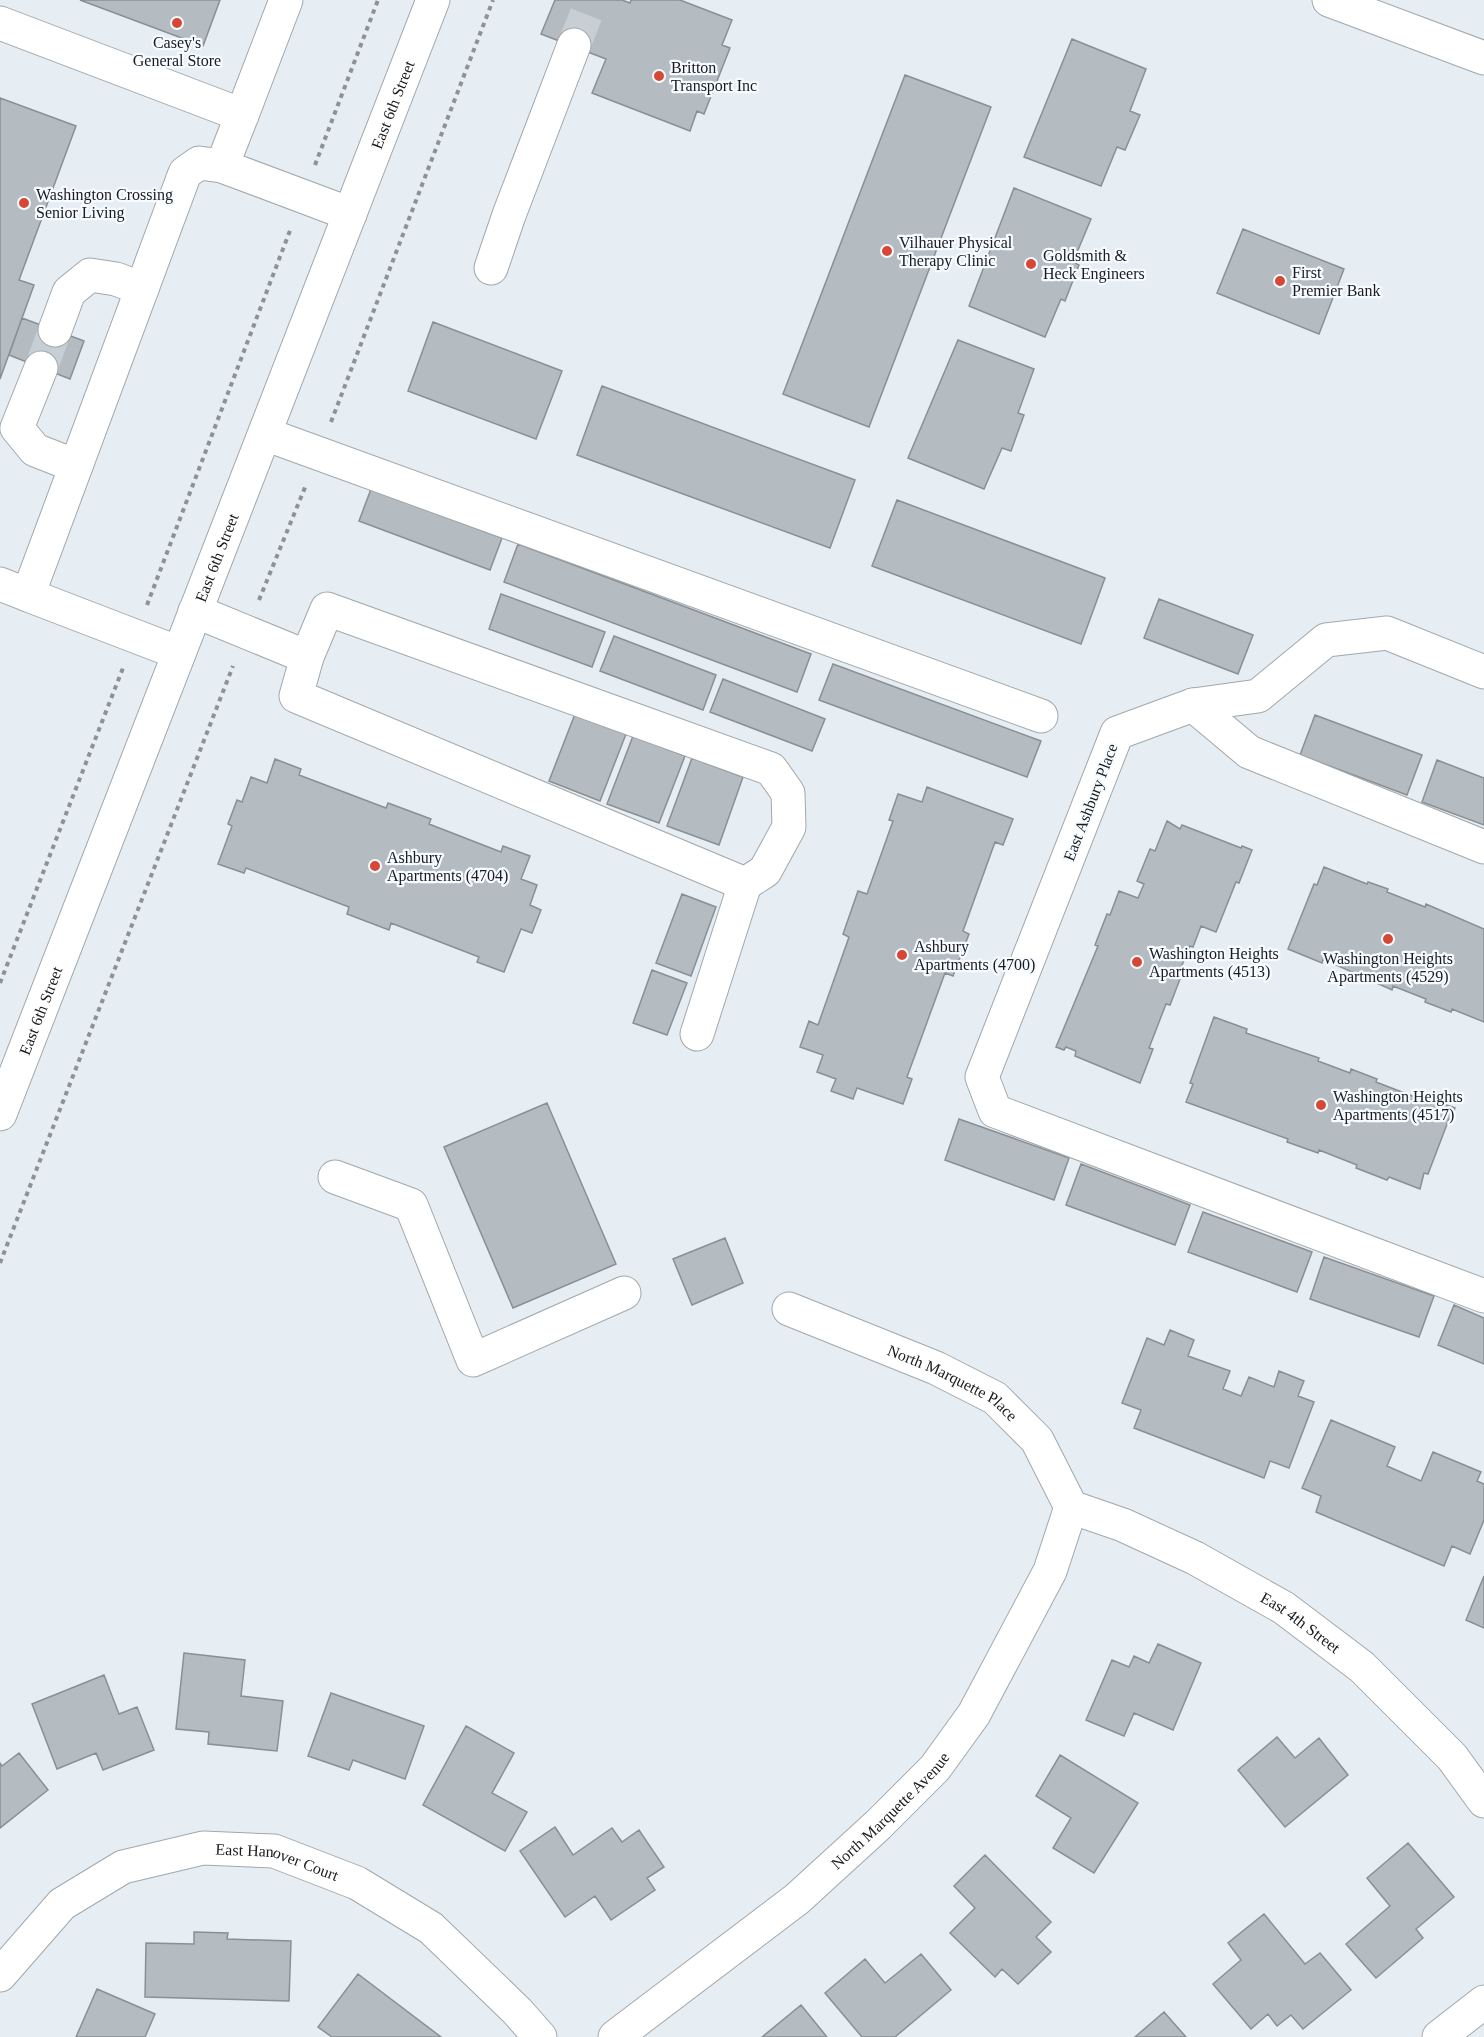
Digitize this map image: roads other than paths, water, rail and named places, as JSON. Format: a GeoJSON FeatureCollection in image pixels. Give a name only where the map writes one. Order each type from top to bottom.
{"type":"FeatureCollection","features":[{"type":"Feature","properties":{"kind":"street"},"geometry":{"type":"LineString","coordinates":[[222,166],[286,0]]}},
{"type":"Feature","properties":{"kind":"street","name":"East 6th Street"},"geometry":{"type":"LineString","coordinates":[[0,1114],[433,0]]}},
{"type":"Feature","properties":{"kind":"street"},"geometry":{"type":"LineString","coordinates":[[1329,0],[1484,58]]}},
{"type":"Feature","properties":{"kind":"street"},"geometry":{"type":"LineString","coordinates":[[0,23],[242,115]]}},
{"type":"Feature","properties":{"kind":"street"},"geometry":{"type":"LineString","coordinates":[[491,268],[574,45]]}},
{"type":"Feature","properties":{"kind":"street"},"geometry":{"type":"LineString","coordinates":[[179,653],[14,589],[76,466],[185,173],[199,163],[222,166],[350,214]]}},
{"type":"Feature","properties":{"kind":"street"},"geometry":{"type":"LineString","coordinates":[[56,330],[69,292],[90,275],[116,279],[142,289]]}},
{"type":"Feature","properties":{"kind":"street"},"geometry":{"type":"LineString","coordinates":[[41,368],[17,428],[35,450],[76,466]]}},
{"type":"Feature","properties":{"kind":"street"},"geometry":{"type":"LineString","coordinates":[[265,434],[1041,716]]}},
{"type":"Feature","properties":{"kind":"street"},"geometry":{"type":"LineString","coordinates":[[697,1034],[745,884],[765,871],[789,826],[788,793],[771,769],[327,609],[307,657],[296,696],[745,884]]}},
{"type":"Feature","properties":{"kind":"street"},"geometry":{"type":"LineString","coordinates":[[195,611],[307,657]]}},
{"type":"Feature","properties":{"kind":"street","name":"East Ashbury Place"},"geometry":{"type":"LineString","coordinates":[[1484,672],[1387,633],[1326,640],[1258,696],[1193,705],[1117,733],[982,1077],[994,1111],[1484,1296]]}},
{"type":"Feature","properties":{"kind":"street"},"geometry":{"type":"LineString","coordinates":[[1193,705],[1249,752],[1484,847]]}},
{"type":"Feature","properties":{"kind":"street"},"geometry":{"type":"LineString","coordinates":[[335,1177],[411,1205],[473,1360],[624,1293]]}},
{"type":"Feature","properties":{"kind":"street","name":"North Marquette Place"},"geometry":{"type":"LineString","coordinates":[[789,1309],[936,1368],[995,1398],[1037,1440],[1071,1507]]}},
{"type":"Feature","properties":{"kind":"street","name":"East 4th Street"},"geometry":{"type":"LineString","coordinates":[[1071,1507],[1123,1525],[1195,1558],[1284,1608],[1362,1667],[1452,1757],[1484,1801]]}},
{"type":"Feature","properties":{"kind":"street","name":"North Marquette Avenue"},"geometry":{"type":"LineString","coordinates":[[615,2037],[797,1899],[878,1826],[935,1768],[974,1714],[1050,1571],[1071,1507]]}},
{"type":"Feature","properties":{"kind":"street","name":"East Hanover Court"},"geometry":{"type":"LineString","coordinates":[[0,1975],[62,1904],[123,1867],[203,1848],[274,1851],[357,1883],[430,1928],[517,2011],[540,2037]]}},
{"type":"Feature","properties":{"kind":"street"},"geometry":{"type":"LineString","coordinates":[[1439,2037],[1484,2002]]}},
{"type":"Feature","properties":{"kind":"tunnel"},"geometry":{"type":"LineString","coordinates":[[574,45],[592,0]]}},
{"type":"Feature","properties":{"kind":"tunnel"},"geometry":{"type":"LineString","coordinates":[[41,368],[55,330]]}},
{"type":"Feature","properties":{"kind":"place","name":"Casey's General Store"},"geometry":{"type":"Point","coordinates":[177,23]}},
{"type":"Feature","properties":{"kind":"place","name":"Britton Transport Inc"},"geometry":{"type":"Point","coordinates":[659,76]}},
{"type":"Feature","properties":{"kind":"place","name":"Washington Crossing Senior Living"},"geometry":{"type":"Point","coordinates":[24,203]}},
{"type":"Feature","properties":{"kind":"place","name":"Vilhauer Physical Therapy Clinic"},"geometry":{"type":"Point","coordinates":[887,251]}},
{"type":"Feature","properties":{"kind":"place","name":"Goldsmith & Heck Engineers"},"geometry":{"type":"Point","coordinates":[1031,264]}},
{"type":"Feature","properties":{"kind":"place","name":"First Premier Bank"},"geometry":{"type":"Point","coordinates":[1280,281]}},
{"type":"Feature","properties":{"kind":"place","name":"Ashbury Apartments (4704)"},"geometry":{"type":"Point","coordinates":[375,866]}},
{"type":"Feature","properties":{"kind":"place","name":"Washington Heights Apartments (4529)"},"geometry":{"type":"Point","coordinates":[1388,939]}},
{"type":"Feature","properties":{"kind":"place","name":"Ashbury Apartments (4700)"},"geometry":{"type":"Point","coordinates":[902,955]}},
{"type":"Feature","properties":{"kind":"place","name":"Washington Heights Apartments (4513)"},"geometry":{"type":"Point","coordinates":[1137,962]}},
{"type":"Feature","properties":{"kind":"place","name":"Washington Heights Apartments (4517)"},"geometry":{"type":"Point","coordinates":[1321,1105]}}]}
